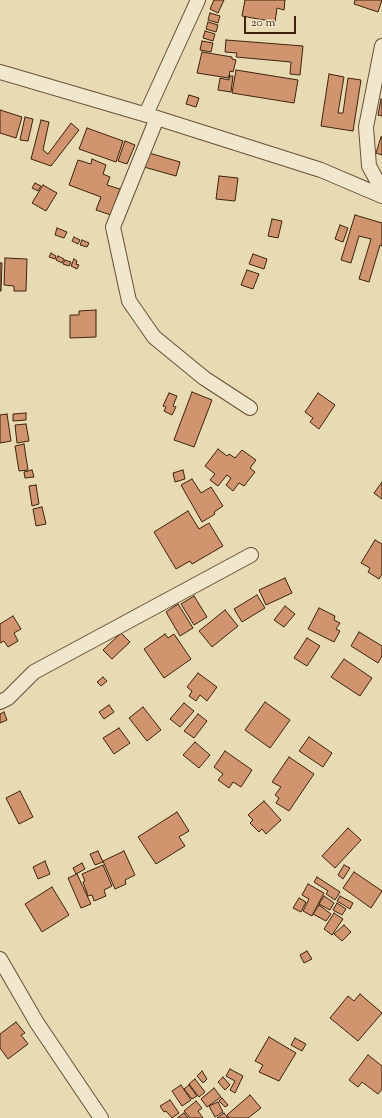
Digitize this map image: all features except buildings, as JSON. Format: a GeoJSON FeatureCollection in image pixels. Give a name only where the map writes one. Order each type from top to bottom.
{"type":"FeatureCollection","features":[{"type":"Feature","properties":{"kind":"street"},"geometry":{"type":"LineString","coordinates":[[198,0],[151,116],[113,227],[129,301],[154,337],[204,378],[250,408]]}},
{"type":"Feature","properties":{"kind":"street"},"geometry":{"type":"LineString","coordinates":[[382,46],[366,127],[369,166],[382,190]]}},
{"type":"Feature","properties":{"kind":"street"},"geometry":{"type":"LineString","coordinates":[[0,72],[151,116],[321,170],[382,196]]}},
{"type":"Feature","properties":{"kind":"street"},"geometry":{"type":"LineString","coordinates":[[0,702],[8,698],[34,672],[251,555]]}},
{"type":"Feature","properties":{"kind":"street"},"geometry":{"type":"LineString","coordinates":[[0,959],[37,1023],[101,1118]]}}]}
